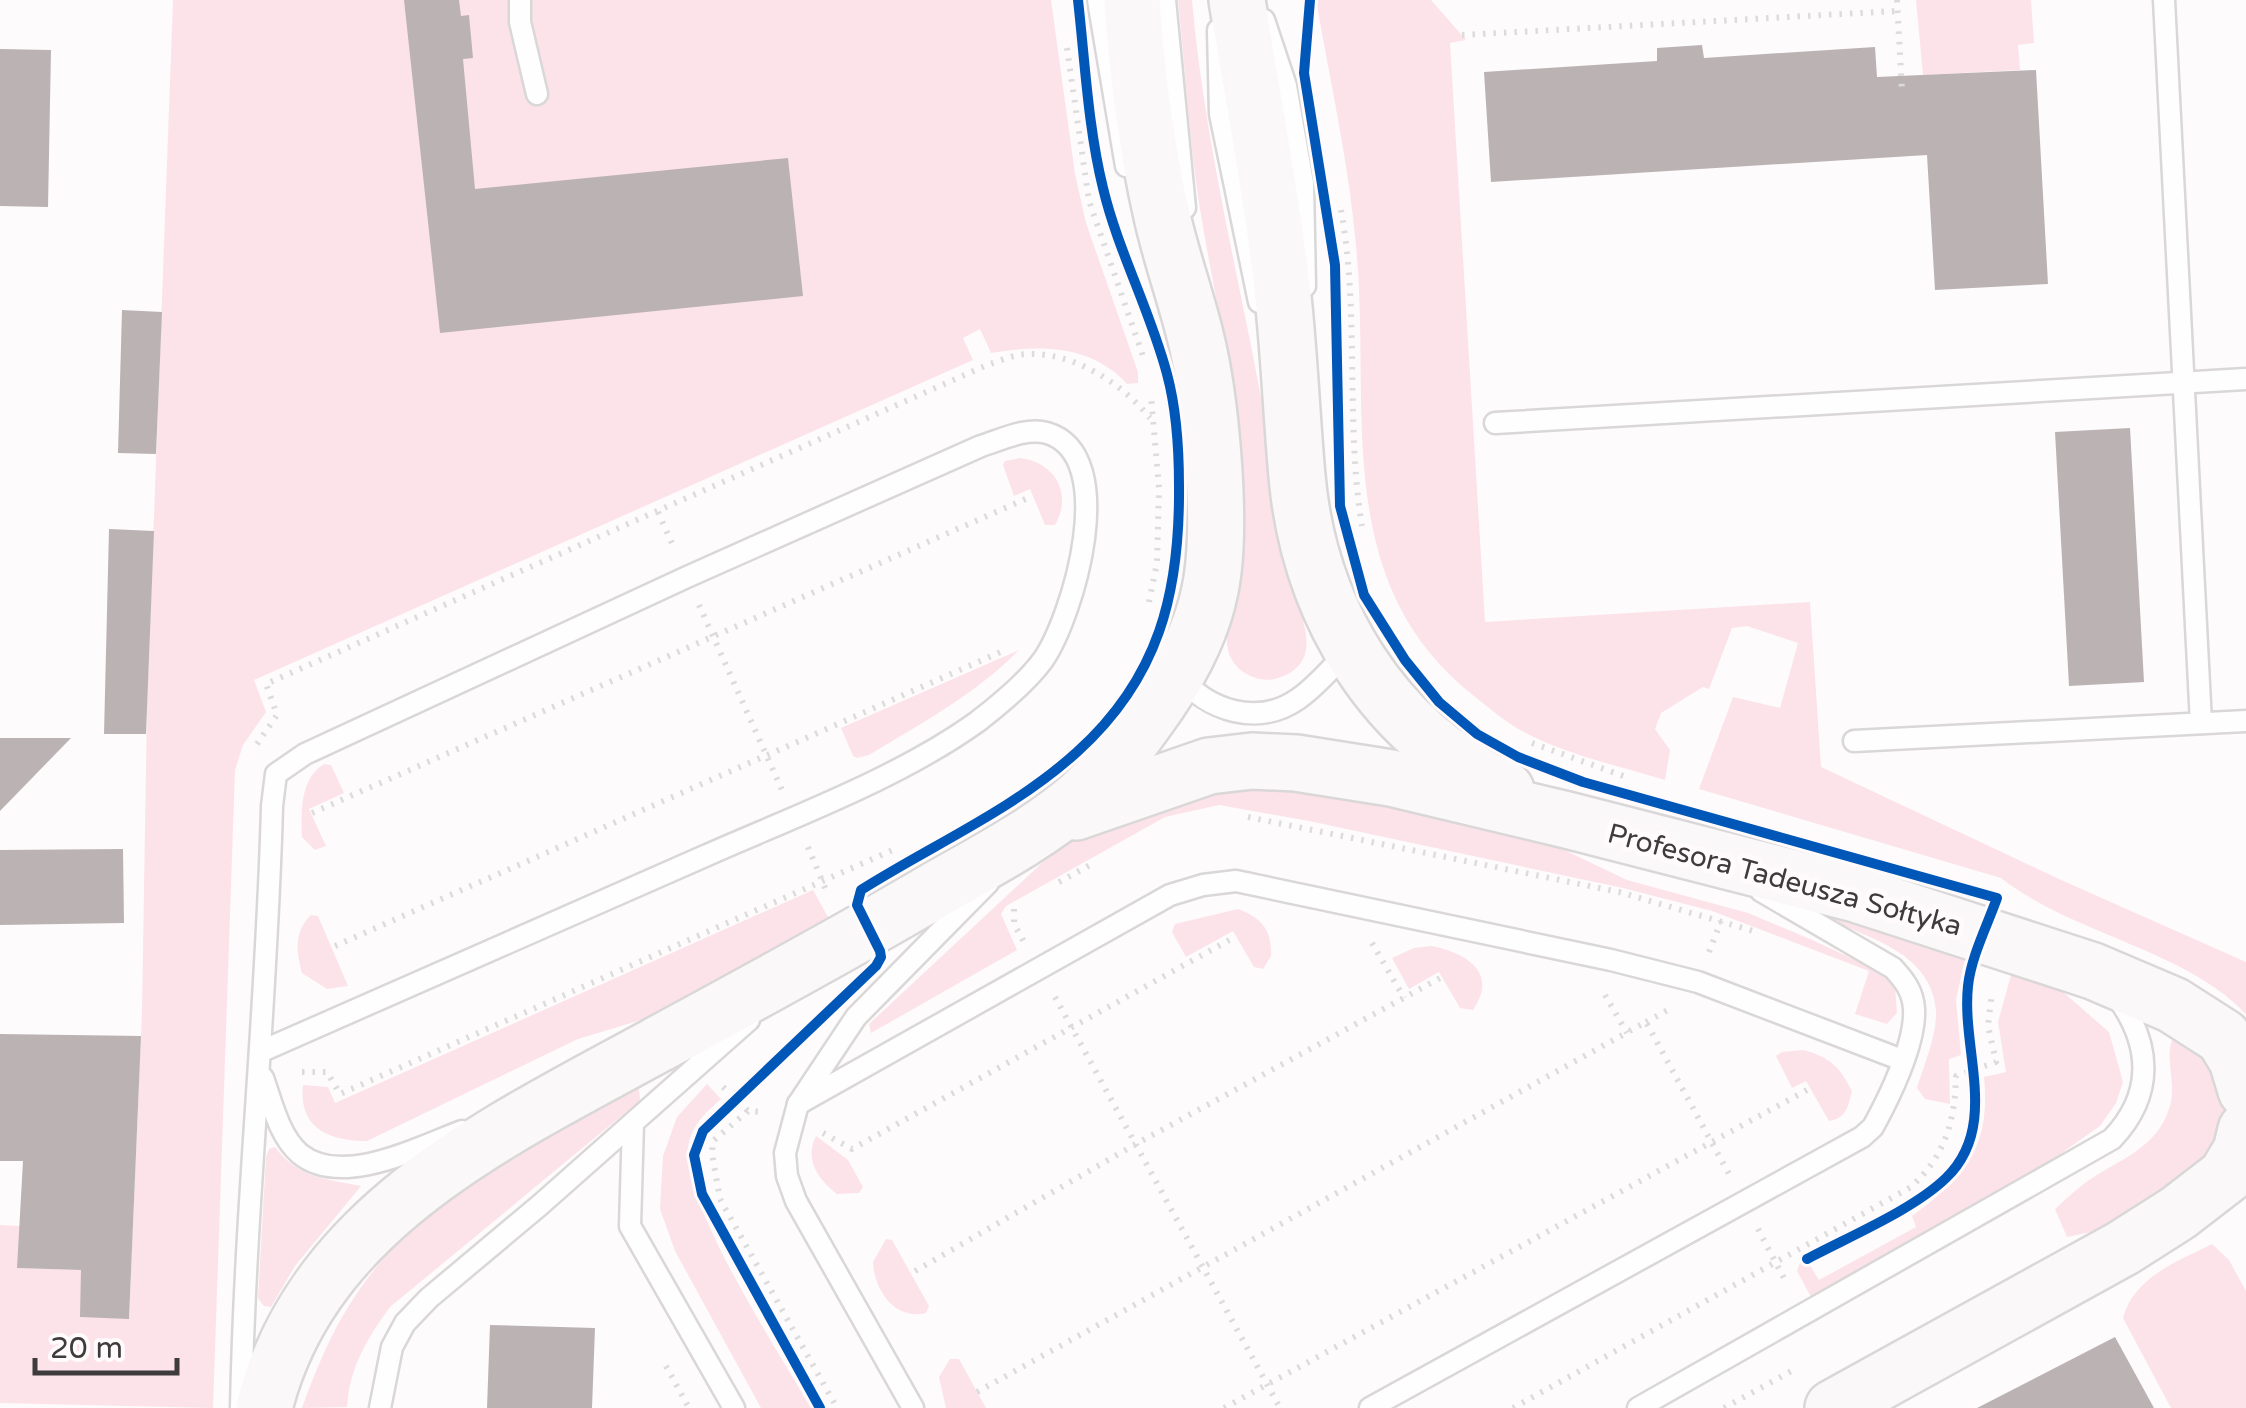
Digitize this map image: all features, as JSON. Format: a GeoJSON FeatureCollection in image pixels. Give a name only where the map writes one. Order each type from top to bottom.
{"type":"FeatureCollection","features":[{"type":"Feature","properties":{"kind":"street"},"geometry":{"type":"LineString","coordinates":[[264,1408],[283,1350],[305,1310],[352,1246],[411,1191],[565,1095],[822,956],[1046,824],[1108,770],[1178,674],[1199,628],[1211,588],[1213,468],[1196,340],[1161,210],[1132,0]]}},
{"type":"Feature","properties":{"kind":"street","name":"Profesora Tadeusza Sołtyka"},"geometry":{"type":"LineString","coordinates":[[1237,0],[1281,275],[1297,478],[1318,578],[1349,650],[1370,682],[1400,715],[1474,776],[1567,820]]}},
{"type":"Feature","properties":{"kind":"street","name":"Profesora Tadeusza Sołtyka"},"geometry":{"type":"LineString","coordinates":[[1046,824],[1194,771],[1252,761],[1296,762],[1375,775],[1856,894],[2093,972],[2173,1005],[2223,1038],[2237,1060],[2246,1090]]}},
{"type":"Feature","properties":{"kind":"street"},"geometry":{"type":"LineString","coordinates":[[1834,1408],[2178,1214],[2226,1176],[2242,1151],[2246,1130]]}},
{"type":"Feature","properties":{"kind":"lane"},"geometry":{"type":"LineString","coordinates":[[520,0],[520,22],[537,94]]}},
{"type":"Feature","properties":{"kind":"lane"},"geometry":{"type":"LineString","coordinates":[[1098,0],[1120,141],[1132,186]]}},
{"type":"Feature","properties":{"kind":"lane"},"geometry":{"type":"LineString","coordinates":[[1165,0],[1196,340]]}},
{"type":"Feature","properties":{"kind":"lane","name":"Profesora Tadeusza Sołtyka"},"geometry":{"type":"LineString","coordinates":[[1217,0],[1220,114],[1236,199],[1259,303],[1294,403]]}},
{"type":"Feature","properties":{"kind":"lane","name":"Profesora Tadeusza Sołtyka"},"geometry":{"type":"LineString","coordinates":[[1258,0],[1286,86],[1303,183],[1305,296],[1294,403]]}},
{"type":"Feature","properties":{"kind":"lane"},"geometry":{"type":"LineString","coordinates":[[2164,0],[2202,723]]}},
{"type":"Feature","properties":{"kind":"lane"},"geometry":{"type":"LineString","coordinates":[[1143,218],[1196,340]]}},
{"type":"Feature","properties":{"kind":"lane"},"geometry":{"type":"LineString","coordinates":[[1496,423],[2246,379]]}},
{"type":"Feature","properties":{"kind":"lane"},"geometry":{"type":"LineString","coordinates":[[241,1408],[273,781],[282,767],[670,585],[981,446],[1026,432],[1048,433],[1064,444],[1082,475],[1088,513],[1072,588],[1043,660],[977,722],[857,788],[261,1062]]}},
{"type":"Feature","properties":{"kind":"lane"},"geometry":{"type":"LineString","coordinates":[[1178,674],[1191,691],[1214,706],[1242,713],[1269,712],[1296,701],[1349,650]]}},
{"type":"Feature","properties":{"kind":"lane"},"geometry":{"type":"LineString","coordinates":[[1854,742],[2246,721]]}},
{"type":"Feature","properties":{"kind":"lane"},"geometry":{"type":"LineString","coordinates":[[914,1408],[791,1190],[785,1153],[795,1110],[856,1017],[1046,824]]}},
{"type":"Feature","properties":{"kind":"lane"},"geometry":{"type":"LineString","coordinates":[[1370,1408],[1862,1137],[1873,1127],[1902,1060],[1913,1022],[1914,1005],[1907,983],[1892,968],[1696,853]]}},
{"type":"Feature","properties":{"kind":"lane"},"geometry":{"type":"LineString","coordinates":[[795,1110],[1170,896],[1203,885],[1236,881],[1594,956],[1698,982],[1902,1060]]}},
{"type":"Feature","properties":{"kind":"lane"},"geometry":{"type":"LineString","coordinates":[[380,1408],[392,1347],[405,1323],[429,1298],[822,956]]}},
{"type":"Feature","properties":{"kind":"lane"},"geometry":{"type":"LineString","coordinates":[[1638,1408],[2112,1139],[2128,1123],[2140,1101],[2144,1081],[2142,1052],[2136,1026],[2093,972]]}},
{"type":"Feature","properties":{"kind":"lane"},"geometry":{"type":"LineString","coordinates":[[261,1062],[288,1139],[301,1155],[340,1168],[364,1166],[565,1095]]}},
{"type":"Feature","properties":{"kind":"lane"},"geometry":{"type":"LineString","coordinates":[[634,1123],[630,1226],[734,1408]]}},
{"type":"Feature","properties":{"kind":"path"},"geometry":{"type":"LineString","coordinates":[[1897,0],[1902,90]]}},
{"type":"Feature","properties":{"kind":"path"},"geometry":{"type":"LineString","coordinates":[[1462,35],[1897,11]]}},
{"type":"Feature","properties":{"kind":"path"},"geometry":{"type":"LineString","coordinates":[[1066,38],[1089,202],[1150,376]]}},
{"type":"Feature","properties":{"kind":"path"},"geometry":{"type":"LineString","coordinates":[[1339,196],[1349,257],[1356,477],[1365,543]]}},
{"type":"Feature","properties":{"kind":"path"},"geometry":{"type":"LineString","coordinates":[[1147,612],[1157,563],[1159,488],[1150,392]]}},
{"type":"Feature","properties":{"kind":"path"},"geometry":{"type":"LineString","coordinates":[[312,814],[1030,496]]}},
{"type":"Feature","properties":{"kind":"path"},"geometry":{"type":"LineString","coordinates":[[335,946],[1018,645]]}},
{"type":"Feature","properties":{"kind":"path"},"geometry":{"type":"LineString","coordinates":[[1520,738],[1642,782]]}},
{"type":"Feature","properties":{"kind":"path"},"geometry":{"type":"LineString","coordinates":[[1236,814],[1618,892],[1768,936]]}},
{"type":"Feature","properties":{"kind":"path"},"geometry":{"type":"LineString","coordinates":[[261,1062],[327,1072],[340,1094],[905,844]]}},
{"type":"Feature","properties":{"kind":"path"},"geometry":{"type":"LineString","coordinates":[[1048,888],[1099,860]]}},
{"type":"Feature","properties":{"kind":"path"},"geometry":{"type":"LineString","coordinates":[[1022,904],[1012,910],[1014,924],[1280,1408]]}},
{"type":"Feature","properties":{"kind":"path"},"geometry":{"type":"LineString","coordinates":[[795,1110],[852,1149],[1233,938]]}},
{"type":"Feature","properties":{"kind":"path"},"geometry":{"type":"LineString","coordinates":[[1370,938],[1404,998]]}},
{"type":"Feature","properties":{"kind":"path"},"geometry":{"type":"LineString","coordinates":[[1513,1408],[1911,1186],[1925,1174],[1940,1155],[1950,1131],[1956,1106],[1956,1076],[1996,1062],[1988,1026],[1990,999],[2010,943]]}},
{"type":"Feature","properties":{"kind":"path"},"geometry":{"type":"LineString","coordinates":[[914,1271],[1442,977]]}},
{"type":"Feature","properties":{"kind":"path"},"geometry":{"type":"LineString","coordinates":[[1600,986],[1628,1032]]}},
{"type":"Feature","properties":{"kind":"path"},"geometry":{"type":"LineString","coordinates":[[977,1392],[1646,1022],[1803,1315]]}},
{"type":"Feature","properties":{"kind":"path"},"geometry":{"type":"LineString","coordinates":[[1971,1054],[1975,1083]]}},
{"type":"Feature","properties":{"kind":"path"},"geometry":{"type":"LineString","coordinates":[[725,1109],[750,1086]]}},
{"type":"Feature","properties":{"kind":"path"},"geometry":{"type":"LineString","coordinates":[[1224,1408],[1807,1090]]}},
{"type":"Feature","properties":{"kind":"path"},"geometry":{"type":"LineString","coordinates":[[748,1111],[714,1142],[712,1154],[720,1199],[837,1408]]}},
{"type":"Feature","properties":{"kind":"path"},"geometry":{"type":"LineString","coordinates":[[1806,1260],[1838,1242]]}},
{"type":"Feature","properties":{"kind":"path"},"geometry":{"type":"LineString","coordinates":[[663,1360],[688,1408]]}},
{"type":"Feature","properties":{"kind":"shaded area"},"geometry":{"type":"Polygon","coordinates":[[[173,0],[1051,0],[1075,174],[1086,223],[1138,372],[1138,383],[1127,384],[1097,361],[1064,350],[991,353],[980,329],[963,338],[973,360],[254,680],[266,712],[243,745],[235,770],[213,1408],[0,1403],[0,1225],[21,1226],[18,1268],[81,1270],[129,1319],[173,0]]]}},
{"type":"Feature","properties":{"kind":"shaded area"},"geometry":{"type":"Polygon","coordinates":[[[1178,0],[1192,0],[1205,103],[1263,408],[1281,543],[1306,638],[1302,661],[1294,670],[1272,679],[1263,680],[1239,669],[1230,657],[1227,643],[1241,561],[1238,437],[1196,178],[1178,0]]]}},
{"type":"Feature","properties":{"kind":"shaded area"},"geometry":{"type":"Polygon","coordinates":[[[1316,0],[1431,0],[1466,40],[1450,43],[1485,622],[1810,602],[1821,767],[2246,962],[2246,1014],[2192,973],[2061,914],[2001,878],[1699,789],[1733,697],[1780,708],[1798,643],[1747,626],[1732,628],[1709,689],[1703,687],[1661,713],[1655,729],[1670,750],[1665,780],[1583,756],[1527,734],[1474,696],[1428,650],[1396,600],[1377,546],[1366,488],[1353,215],[1316,0]]]}},
{"type":"Feature","properties":{"kind":"shaded area"},"geometry":{"type":"Polygon","coordinates":[[[1916,0],[2031,0],[2034,43],[2018,45],[2020,70],[1923,75],[1916,0]]]}},
{"type":"Feature","properties":{"kind":"shaded area"},"geometry":{"type":"Polygon","coordinates":[[[1020,458],[1043,466],[1057,481],[1062,502],[1055,525],[1045,525],[1030,489],[1014,496],[1003,465],[1020,458]]]}},
{"type":"Feature","properties":{"kind":"shaded area"},"geometry":{"type":"Polygon","coordinates":[[[1019,650],[948,707],[869,755],[853,756],[841,728],[1019,650]]]}},
{"type":"Feature","properties":{"kind":"shaded area"},"geometry":{"type":"Polygon","coordinates":[[[324,764],[331,765],[344,793],[309,809],[326,846],[315,850],[302,837],[302,806],[310,778],[324,764]]]}},
{"type":"Feature","properties":{"kind":"shaded area"},"geometry":{"type":"Polygon","coordinates":[[[1282,777],[1533,835],[1627,880],[1748,913],[1877,970],[1895,986],[1897,1013],[1887,1024],[1855,1014],[1869,971],[1712,911],[1623,888],[1219,805],[1165,817],[1006,906],[1001,914],[1017,950],[871,1033],[869,1024],[1042,863],[1073,840],[1186,789],[1282,777]]]}},
{"type":"Feature","properties":{"kind":"shaded area"},"geometry":{"type":"Polygon","coordinates":[[[813,890],[829,919],[651,1017],[578,1039],[367,1141],[329,1135],[311,1122],[306,1112],[303,1085],[328,1087],[335,1103],[813,890]]]}},
{"type":"Feature","properties":{"kind":"shaded area"},"geometry":{"type":"Polygon","coordinates":[[[1238,909],[1259,921],[1270,939],[1271,956],[1263,969],[1254,967],[1233,931],[1186,957],[1172,932],[1175,924],[1238,909]]]}},
{"type":"Feature","properties":{"kind":"shaded area"},"geometry":{"type":"Polygon","coordinates":[[[1825,911],[1966,954],[1956,1000],[1961,1055],[1949,1059],[1950,1104],[1925,1099],[1917,1088],[1936,1021],[1932,992],[1924,975],[1897,951],[1828,919],[1825,911]]]}},
{"type":"Feature","properties":{"kind":"shaded area"},"geometry":{"type":"Polygon","coordinates":[[[311,915],[318,916],[348,986],[327,989],[302,973],[298,942],[311,915]]]}},
{"type":"Feature","properties":{"kind":"shaded area"},"geometry":{"type":"Polygon","coordinates":[[[1431,946],[1455,953],[1475,966],[1482,985],[1473,1010],[1460,1008],[1439,972],[1409,989],[1392,958],[1414,948],[1431,946]]]}},
{"type":"Feature","properties":{"kind":"shaded area"},"geometry":{"type":"Polygon","coordinates":[[[2013,968],[2063,992],[2109,1032],[2123,1082],[2116,1103],[2100,1126],[2023,1180],[1811,1297],[1797,1271],[1803,1254],[1819,1280],[1916,1227],[1912,1216],[1947,1188],[1970,1158],[1983,1123],[1984,1077],[2006,1072],[1998,1022],[2013,968]]]}},
{"type":"Feature","properties":{"kind":"shaded area"},"geometry":{"type":"Polygon","coordinates":[[[2174,1036],[2208,1059],[2227,1108],[2217,1153],[2114,1227],[2067,1237],[2055,1209],[2085,1183],[2135,1152],[2164,1121],[2172,1097],[2170,1051],[2174,1036]]]}},
{"type":"Feature","properties":{"kind":"shaded area"},"geometry":{"type":"Polygon","coordinates":[[[1803,1050],[1827,1060],[1848,1083],[1852,1091],[1840,1117],[1829,1121],[1806,1081],[1792,1088],[1776,1056],[1803,1050]]]}},
{"type":"Feature","properties":{"kind":"shaded area"},"geometry":{"type":"Polygon","coordinates":[[[707,1084],[721,1099],[692,1134],[688,1149],[691,1175],[701,1206],[736,1280],[811,1408],[761,1408],[675,1251],[660,1209],[663,1156],[677,1117],[707,1084]]]}},
{"type":"Feature","properties":{"kind":"shaded area"},"geometry":{"type":"Polygon","coordinates":[[[639,1088],[637,1103],[390,1307],[361,1354],[347,1407],[302,1408],[342,1316],[376,1267],[407,1234],[477,1178],[639,1088]]]}},
{"type":"Feature","properties":{"kind":"shaded area"},"geometry":{"type":"Polygon","coordinates":[[[816,1136],[848,1160],[863,1187],[859,1193],[837,1194],[824,1182],[812,1161],[816,1136]]]}},
{"type":"Feature","properties":{"kind":"shaded area"},"geometry":{"type":"Polygon","coordinates":[[[275,1147],[303,1171],[361,1186],[295,1266],[271,1307],[264,1306],[258,1298],[266,1157],[269,1149],[275,1147]]]}},
{"type":"Feature","properties":{"kind":"shaded area"},"geometry":{"type":"Polygon","coordinates":[[[886,1239],[892,1240],[929,1306],[926,1313],[896,1308],[882,1293],[873,1262],[886,1239]]]}},
{"type":"Feature","properties":{"kind":"shaded area"},"geometry":{"type":"Polygon","coordinates":[[[2212,1244],[2229,1260],[2246,1291],[2246,1408],[2171,1408],[2123,1318],[2147,1281],[2212,1244]]]}},
{"type":"Feature","properties":{"kind":"shaded area"},"geometry":{"type":"Polygon","coordinates":[[[950,1359],[959,1359],[986,1408],[946,1408],[939,1377],[950,1359]]]}},
{"type":"Feature","properties":{"kind":"building"},"geometry":{"type":"Polygon","coordinates":[[[404,0],[459,0],[461,16],[469,15],[473,58],[463,59],[475,189],[788,158],[803,296],[440,333],[404,0]]]}},
{"type":"Feature","properties":{"kind":"building"},"geometry":{"type":"Polygon","coordinates":[[[1702,45],[1704,58],[1875,47],[1877,77],[2036,70],[2048,284],[1935,290],[1927,155],[1491,182],[1484,72],[1657,61],[1657,48],[1702,45]]]}},
{"type":"Feature","properties":{"kind":"building"},"geometry":{"type":"Polygon","coordinates":[[[0,49],[51,50],[48,207],[0,206],[0,49]]]}},
{"type":"Feature","properties":{"kind":"building"},"geometry":{"type":"Polygon","coordinates":[[[122,310],[162,312],[156,454],[118,453],[122,310]]]}},
{"type":"Feature","properties":{"kind":"building"},"geometry":{"type":"Polygon","coordinates":[[[2130,428],[2144,682],[2069,686],[2055,432],[2130,428]]]}},
{"type":"Feature","properties":{"kind":"building"},"geometry":{"type":"Polygon","coordinates":[[[109,529],[154,531],[146,734],[104,734],[109,529]]]}},
{"type":"Feature","properties":{"kind":"building"},"geometry":{"type":"Polygon","coordinates":[[[0,738],[71,738],[0,811],[0,738]]]}},
{"type":"Feature","properties":{"kind":"building"},"geometry":{"type":"Polygon","coordinates":[[[123,849],[124,923],[0,925],[0,850],[123,849]]]}},
{"type":"Feature","properties":{"kind":"building"},"geometry":{"type":"Polygon","coordinates":[[[0,1034],[141,1036],[129,1319],[80,1317],[81,1270],[17,1268],[23,1161],[0,1161],[0,1034]]]}},
{"type":"Feature","properties":{"kind":"building"},"geometry":{"type":"Polygon","coordinates":[[[490,1325],[595,1328],[592,1408],[487,1408],[490,1325]]]}},
{"type":"Feature","properties":{"kind":"building"},"geometry":{"type":"Polygon","coordinates":[[[2115,1337],[2154,1408],[1977,1408],[2115,1337]]]}},
{"type":"Feature","properties":{"kind":"cycle path"},"geometry":{"type":"LineString","coordinates":[[820,1408],[702,1194],[694,1155],[703,1131],[876,966],[880,951],[857,905],[861,890],[1027,792],[1077,752],[1105,724],[1146,664],[1169,598],[1178,525],[1179,458],[1173,402],[1160,350],[1103,188],[1090,118],[1078,0]]}},
{"type":"Feature","properties":{"kind":"cycle path"},"geometry":{"type":"LineString","coordinates":[[1310,0],[1304,73],[1335,265],[1340,506],[1364,595],[1405,660],[1439,702],[1477,734],[1518,757],[1583,782],[1997,898],[1968,986],[1975,1111],[1962,1157],[1946,1178],[1916,1201],[1807,1259]]}}]}
